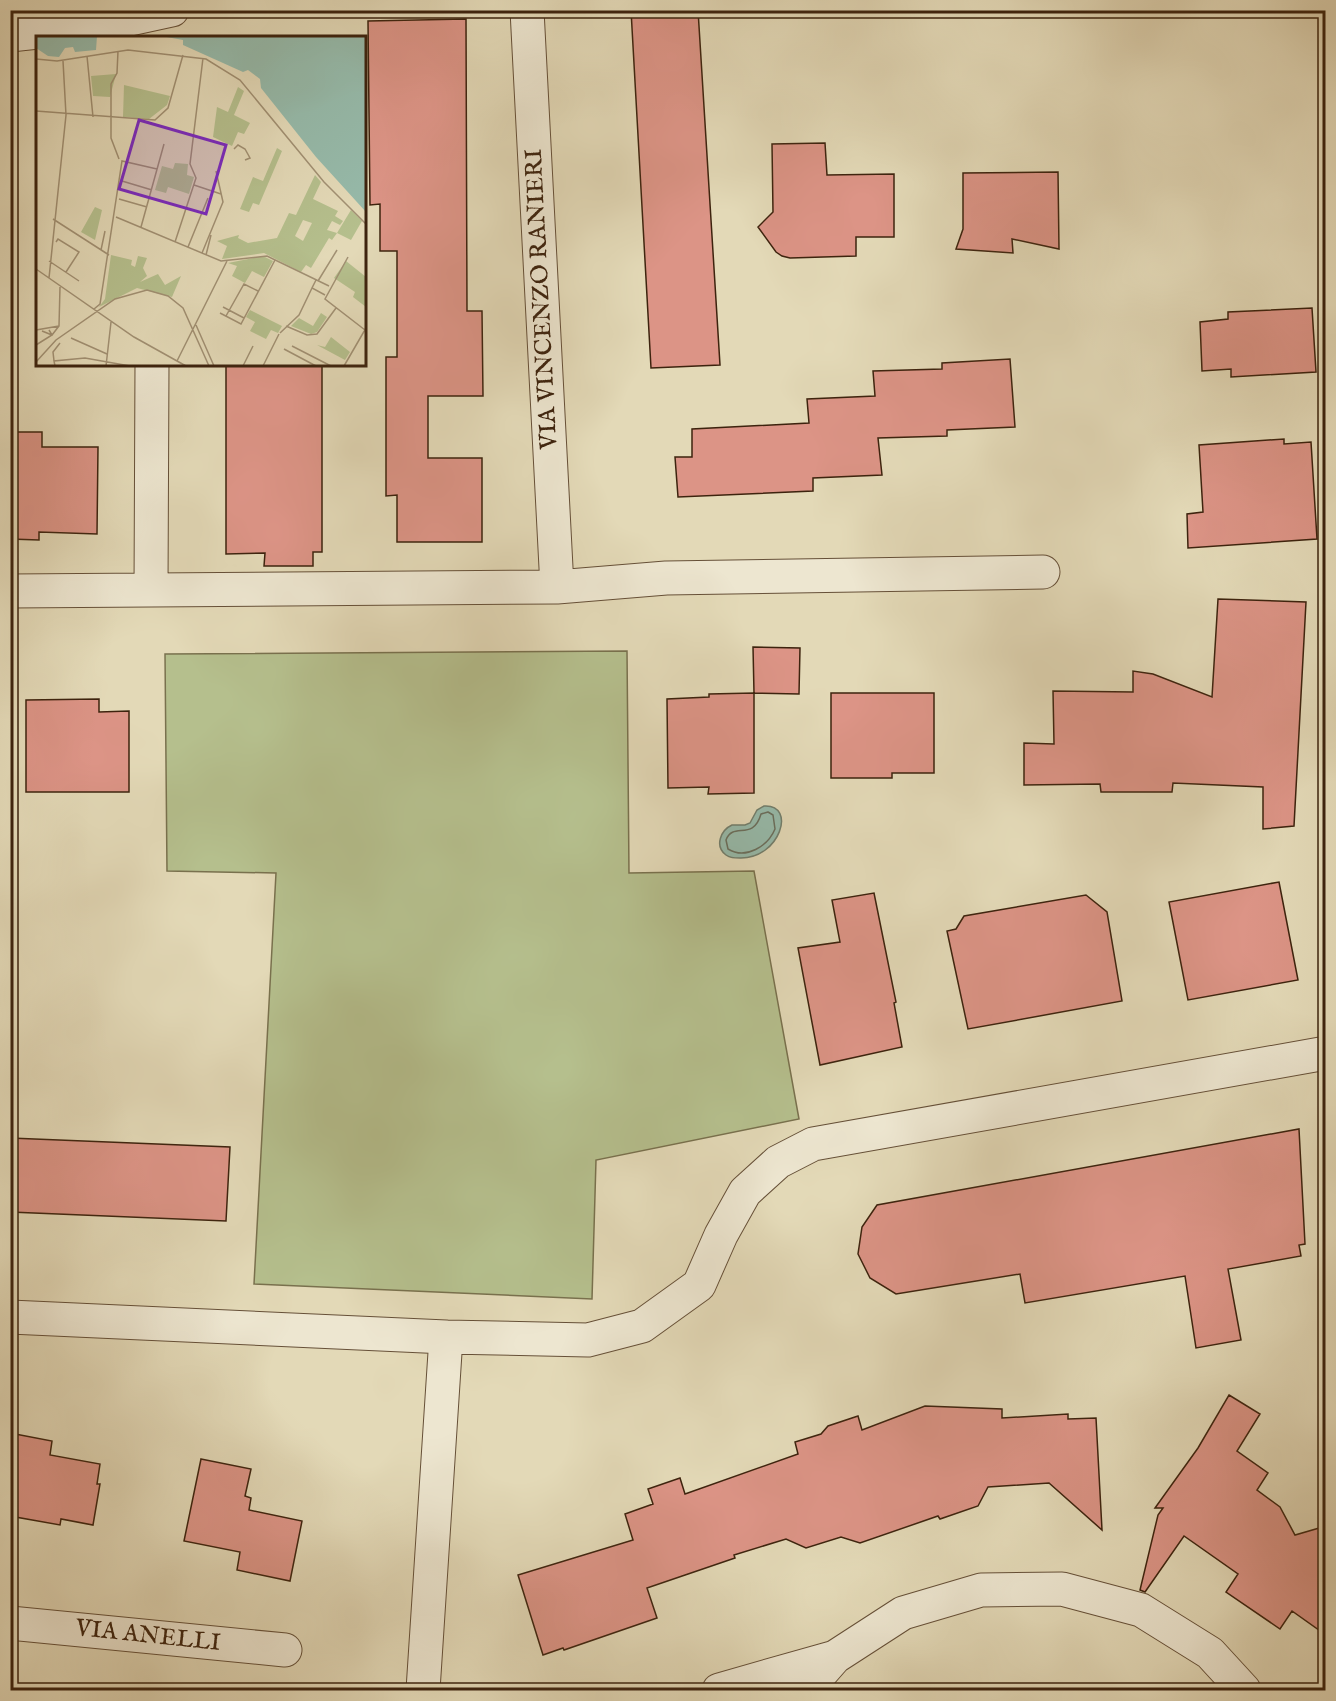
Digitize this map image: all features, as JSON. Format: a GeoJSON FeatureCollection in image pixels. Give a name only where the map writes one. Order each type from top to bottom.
{"type":"FeatureCollection","features":[{"type":"Feature","properties":{"kind":"street","name":"VIA VINCENZO RANIERI"},"geometry":{"type":"LineString","coordinates":[[527,10],[557,587]]}},
{"type":"Feature","properties":{"kind":"street"},"geometry":{"type":"LineString","coordinates":[[10,35],[160,21]]}},
{"type":"Feature","properties":{"kind":"street"},"geometry":{"type":"LineString","coordinates":[[151,590],[152,366]]}},
{"type":"Feature","properties":{"kind":"street"},"geometry":{"type":"LineString","coordinates":[[10,591],[557,587],[666,578],[1043,572]]}},
{"type":"Feature","properties":{"kind":"street"},"geometry":{"type":"LineString","coordinates":[[10,1317],[446,1337],[588,1340],[642,1326],[699,1285],[721,1235],[746,1192],[778,1162],[813,1144],[1326,1053]]}},
{"type":"Feature","properties":{"kind":"street"},"geometry":{"type":"LineString","coordinates":[[423,1690],[446,1337]]}},
{"type":"Feature","properties":{"kind":"street"},"geometry":{"type":"LineString","coordinates":[[806,1690],[835,1658],[903,1613],[981,1590],[1062,1588],[1141,1610],[1210,1653],[1244,1690]]}},
{"type":"Feature","properties":{"kind":"street","name":"VIA ANELLI"},"geometry":{"type":"LineString","coordinates":[[10,1623],[285,1650]]}},
{"type":"Feature","properties":{"kind":"street"},"geometry":{"type":"LineString","coordinates":[[718,1690],[835,1658]]}},
{"type":"Feature","properties":{"kind":"green space"},"geometry":{"type":"Polygon","coordinates":[[[627,651],[629,873],[754,871],[799,1119],[596,1160],[592,1299],[254,1284],[276,873],[167,871],[165,654],[627,651]]]}},
{"type":"Feature","properties":{"kind":"water"},"geometry":{"type":"Polygon","coordinates":[[[764,806],[774,808],[780,813],[779,832],[774,841],[754,856],[736,858],[726,855],[720,847],[722,834],[732,825],[750,823],[757,810],[764,806]]]}},
{"type":"Feature","properties":{"kind":"building"},"geometry":{"type":"Polygon","coordinates":[[[631,10],[698,10],[720,365],[651,368],[631,10]]]}},
{"type":"Feature","properties":{"kind":"building"},"geometry":{"type":"Polygon","coordinates":[[[466,19],[467,311],[482,311],[483,396],[428,396],[428,458],[482,458],[482,542],[397,542],[397,495],[386,496],[386,357],[397,357],[397,251],[380,251],[380,204],[370,205],[368,21],[466,19]]]}},
{"type":"Feature","properties":{"kind":"building"},"geometry":{"type":"Polygon","coordinates":[[[825,143],[827,175],[894,174],[894,237],[856,237],[856,256],[790,258],[782,256],[776,252],[758,227],[773,212],[772,144],[825,143]]]}},
{"type":"Feature","properties":{"kind":"building"},"geometry":{"type":"Polygon","coordinates":[[[1058,172],[1059,249],[1012,239],[1013,253],[956,249],[963,229],[963,173],[1058,172]]]}},
{"type":"Feature","properties":{"kind":"building"},"geometry":{"type":"Polygon","coordinates":[[[1312,308],[1316,372],[1231,377],[1231,369],[1202,371],[1200,322],[1228,319],[1228,312],[1312,308]]]}},
{"type":"Feature","properties":{"kind":"building"},"geometry":{"type":"Polygon","coordinates":[[[1010,359],[1015,427],[947,430],[947,436],[878,438],[882,475],[813,478],[813,491],[678,497],[675,457],[692,457],[692,429],[809,423],[807,399],[875,396],[873,371],[942,369],[942,363],[1010,359]]]}},
{"type":"Feature","properties":{"kind":"building"},"geometry":{"type":"Polygon","coordinates":[[[226,366],[322,366],[322,552],[313,552],[313,566],[264,566],[265,553],[226,554],[226,366]]]}},
{"type":"Feature","properties":{"kind":"building"},"geometry":{"type":"Polygon","coordinates":[[[10,432],[42,432],[42,447],[98,447],[97,534],[39,532],[39,540],[10,539],[10,432]]]}},
{"type":"Feature","properties":{"kind":"building"},"geometry":{"type":"Polygon","coordinates":[[[1284,439],[1284,444],[1311,442],[1317,539],[1188,548],[1187,514],[1203,512],[1199,445],[1284,439]]]}},
{"type":"Feature","properties":{"kind":"building"},"geometry":{"type":"Polygon","coordinates":[[[1218,599],[1306,602],[1294,826],[1263,829],[1263,787],[1173,783],[1172,792],[1101,792],[1100,784],[1024,785],[1024,743],[1054,744],[1053,691],[1133,692],[1133,671],[1153,674],[1212,697],[1218,599]]]}},
{"type":"Feature","properties":{"kind":"building"},"geometry":{"type":"Polygon","coordinates":[[[753,647],[800,648],[799,694],[754,693],[753,647]]]}},
{"type":"Feature","properties":{"kind":"building"},"geometry":{"type":"Polygon","coordinates":[[[754,693],[754,793],[708,794],[709,787],[668,788],[667,699],[709,697],[709,694],[754,693]]]}},
{"type":"Feature","properties":{"kind":"building"},"geometry":{"type":"Polygon","coordinates":[[[831,693],[934,693],[934,773],[892,773],[892,778],[831,778],[831,693]]]}},
{"type":"Feature","properties":{"kind":"building"},"geometry":{"type":"Polygon","coordinates":[[[99,699],[99,712],[129,711],[129,792],[26,792],[26,700],[99,699]]]}},
{"type":"Feature","properties":{"kind":"building"},"geometry":{"type":"Polygon","coordinates":[[[1279,882],[1298,980],[1188,1000],[1169,902],[1279,882]]]}},
{"type":"Feature","properties":{"kind":"building"},"geometry":{"type":"Polygon","coordinates":[[[874,893],[896,1002],[894,1003],[902,1047],[820,1065],[798,948],[840,942],[832,900],[874,893]]]}},
{"type":"Feature","properties":{"kind":"building"},"geometry":{"type":"Polygon","coordinates":[[[1086,895],[1107,912],[1122,1001],[968,1029],[947,931],[956,929],[964,916],[1086,895]]]}},
{"type":"Feature","properties":{"kind":"building"},"geometry":{"type":"Polygon","coordinates":[[[1299,1129],[1305,1244],[1299,1245],[1301,1256],[1228,1269],[1241,1340],[1196,1348],[1185,1276],[1025,1303],[1020,1274],[896,1294],[870,1278],[858,1254],[862,1227],[877,1205],[1299,1129]]]}},
{"type":"Feature","properties":{"kind":"building"},"geometry":{"type":"Polygon","coordinates":[[[10,1138],[230,1147],[226,1221],[10,1212],[10,1138]]]}},
{"type":"Feature","properties":{"kind":"building"},"geometry":{"type":"Polygon","coordinates":[[[1229,1395],[1260,1414],[1237,1451],[1268,1473],[1257,1490],[1280,1507],[1295,1535],[1326,1526],[1326,1635],[1292,1611],[1280,1629],[1226,1592],[1238,1574],[1184,1536],[1145,1592],[1140,1590],[1158,1515],[1163,1508],[1155,1508],[1198,1448],[1229,1395]]]}},
{"type":"Feature","properties":{"kind":"building"},"geometry":{"type":"Polygon","coordinates":[[[925,1406],[1002,1409],[1002,1418],[1068,1414],[1068,1419],[1096,1418],[1102,1530],[1049,1483],[988,1487],[978,1506],[940,1519],[938,1516],[860,1543],[841,1537],[806,1548],[786,1539],[734,1555],[735,1558],[647,1588],[657,1618],[543,1655],[518,1575],[633,1540],[625,1514],[653,1504],[648,1489],[680,1478],[685,1494],[798,1454],[795,1442],[821,1434],[828,1426],[858,1416],[862,1430],[925,1406]]]}},
{"type":"Feature","properties":{"kind":"building"},"geometry":{"type":"Polygon","coordinates":[[[10,1433],[52,1441],[50,1455],[100,1464],[97,1484],[100,1484],[93,1525],[61,1519],[60,1525],[10,1516],[10,1433]]]}},
{"type":"Feature","properties":{"kind":"building"},"geometry":{"type":"Polygon","coordinates":[[[201,1459],[251,1469],[245,1496],[251,1498],[249,1510],[302,1521],[290,1581],[237,1570],[240,1552],[184,1541],[201,1459]]]}}]}
